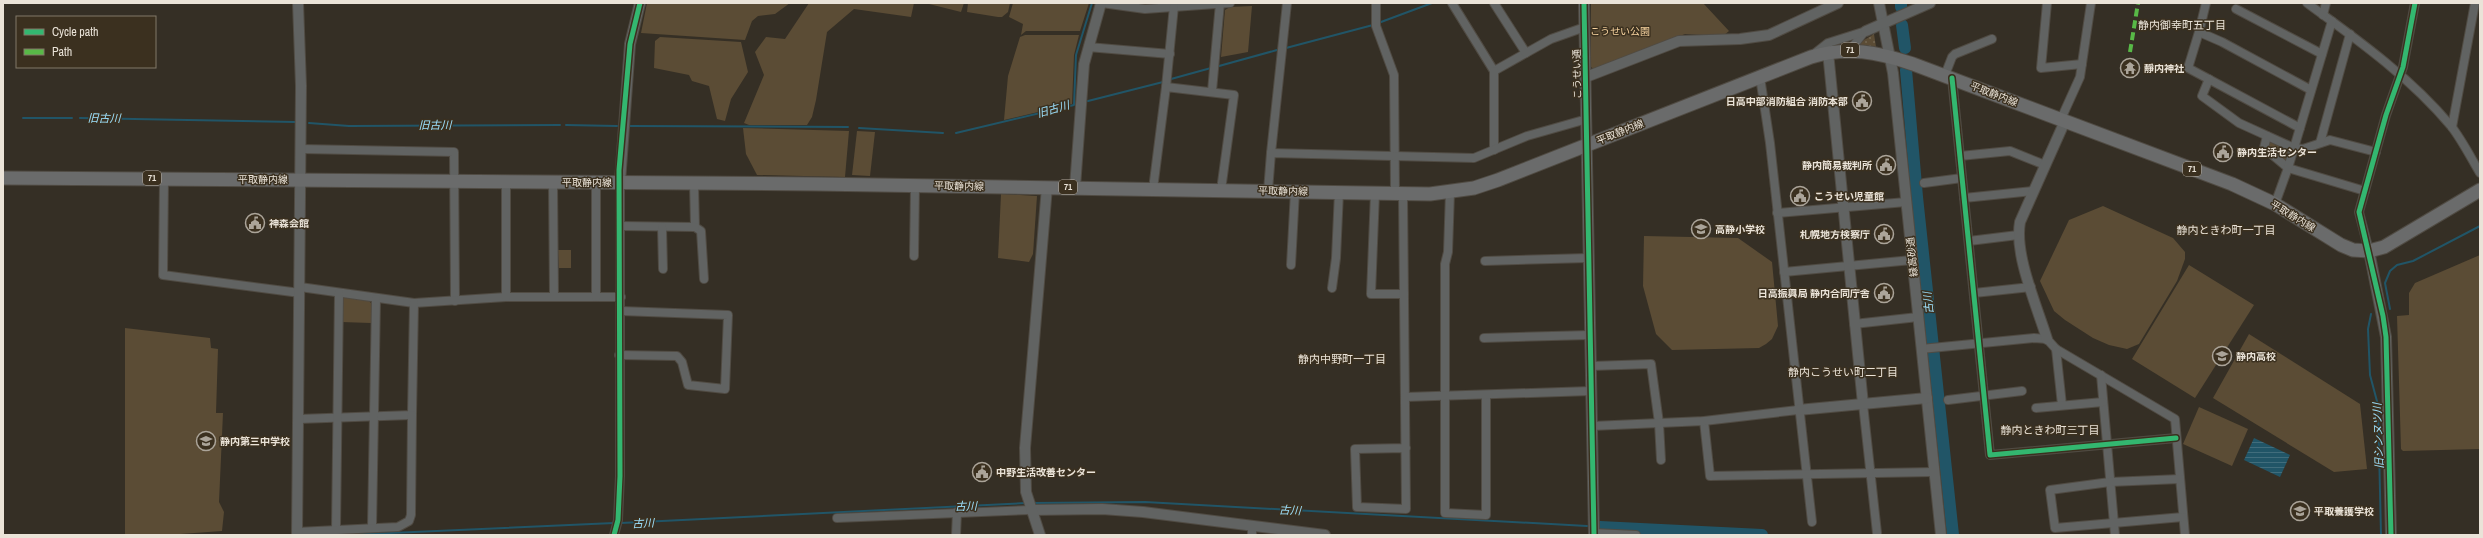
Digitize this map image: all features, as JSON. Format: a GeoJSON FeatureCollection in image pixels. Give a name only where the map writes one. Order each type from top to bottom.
{"type":"FeatureCollection","features":[{"type":"Feature","properties":{"kind":"main road","name":"平取静内線"},"geometry":{"type":"LineString","coordinates":[[3,178],[455,180],[1075,187],[1375,193],[1450,192],[1474,188],[1498,180],[1811,57],[1828,52],[1850,50],[1890,56],[2232,184],[2275,204],[2341,245],[2353,250],[2369,251],[2389,244],[2480,190]]}},
{"type":"Feature","properties":{"kind":"street"},"geometry":{"type":"LineString","coordinates":[[298,3],[301,62],[301,179],[297,533],[405,525],[411,515],[414,303]]}},
{"type":"Feature","properties":{"kind":"street"},"geometry":{"type":"LineString","coordinates":[[614,535],[617,523],[620,476],[620,182],[630,44],[640,3]]}},
{"type":"Feature","properties":{"kind":"street"},"geometry":{"type":"LineString","coordinates":[[1075,187],[1083,77],[1088,47],[1101,3],[1138,9],[1230,3]]}},
{"type":"Feature","properties":{"kind":"street"},"geometry":{"type":"LineString","coordinates":[[1212,92],[1220,3]]}},
{"type":"Feature","properties":{"kind":"street"},"geometry":{"type":"LineString","coordinates":[[1268,191],[1270,154],[1287,3]]}},
{"type":"Feature","properties":{"kind":"street"},"geometry":{"type":"LineString","coordinates":[[1376,3],[1376,26],[1394,75],[1394,156],[1399,193],[1404,294],[1406,448],[1406,509],[1357,507],[1356,449],[1406,448]]}},
{"type":"Feature","properties":{"kind":"street"},"geometry":{"type":"LineString","coordinates":[[1452,3],[1494,71],[1494,150]]}},
{"type":"Feature","properties":{"kind":"street"},"geometry":{"type":"LineString","coordinates":[[1494,3],[1526,53]]}},
{"type":"Feature","properties":{"kind":"street","name":"こうせい通"},"geometry":{"type":"LineString","coordinates":[[1584,3],[1594,534]]}},
{"type":"Feature","properties":{"kind":"street"},"geometry":{"type":"LineString","coordinates":[[1586,77],[1679,41],[1740,39],[1769,35],[1838,3]]}},
{"type":"Feature","properties":{"kind":"street","name":"緑高砂通"},"geometry":{"type":"LineString","coordinates":[[1879,3],[1890,56],[1918,317],[1929,349],[1927,398],[1941,535]]}},
{"type":"Feature","properties":{"kind":"street"},"geometry":{"type":"LineString","coordinates":[[1811,57],[1828,43],[1866,31],[1930,3]]}},
{"type":"Feature","properties":{"kind":"street"},"geometry":{"type":"LineString","coordinates":[[2047,3],[2041,68],[2082,64]]}},
{"type":"Feature","properties":{"kind":"street"},"geometry":{"type":"LineString","coordinates":[[2091,3],[2080,77],[2045,165],[2020,222],[2018,235],[2031,287],[2047,339],[2056,349],[2175,419],[2185,535]]}},
{"type":"Feature","properties":{"kind":"street"},"geometry":{"type":"LineString","coordinates":[[2206,3],[2188,68],[2300,128]]}},
{"type":"Feature","properties":{"kind":"street"},"geometry":{"type":"LineString","coordinates":[[2307,3],[2350,34],[2399,73],[2452,127],[2480,173]]}},
{"type":"Feature","properties":{"kind":"street"},"geometry":{"type":"LineString","coordinates":[[2324,15],[2326,3]]}},
{"type":"Feature","properties":{"kind":"street"},"geometry":{"type":"LineString","coordinates":[[2391,535],[2386,337],[2369,251],[2359,212],[2402,67],[2414,3]]}},
{"type":"Feature","properties":{"kind":"street"},"geometry":{"type":"LineString","coordinates":[[2452,127],[2475,3]]}},
{"type":"Feature","properties":{"kind":"street"},"geometry":{"type":"LineString","coordinates":[[1153,189],[1170,54],[1174,6]]}},
{"type":"Feature","properties":{"kind":"street"},"geometry":{"type":"LineString","coordinates":[[2236,9],[2322,54]]}},
{"type":"Feature","properties":{"kind":"street"},"geometry":{"type":"LineString","coordinates":[[2275,204],[2288,168],[2332,21]]}},
{"type":"Feature","properties":{"kind":"street"},"geometry":{"type":"LineString","coordinates":[[1494,71],[1551,39],[1585,27]]}},
{"type":"Feature","properties":{"kind":"street"},"geometry":{"type":"LineString","coordinates":[[1850,50],[1866,31]]}},
{"type":"Feature","properties":{"kind":"street"},"geometry":{"type":"LineString","coordinates":[[2199,32],[2222,42],[2311,90]]}},
{"type":"Feature","properties":{"kind":"street"},"geometry":{"type":"LineString","coordinates":[[2320,143],[2350,34]]}},
{"type":"Feature","properties":{"kind":"street"},"geometry":{"type":"LineString","coordinates":[[1992,39],[1955,54],[1952,57],[1949,77],[1960,156],[1990,455],[2176,438]]}},
{"type":"Feature","properties":{"kind":"street"},"geometry":{"type":"LineString","coordinates":[[1088,47],[1170,54]]}},
{"type":"Feature","properties":{"kind":"street"},"geometry":{"type":"LineString","coordinates":[[1828,52],[1854,324],[1877,533]]}},
{"type":"Feature","properties":{"kind":"street"},"geometry":{"type":"LineString","coordinates":[[1760,77],[1784,272],[1798,410],[1812,522]]}},
{"type":"Feature","properties":{"kind":"street"},"geometry":{"type":"LineString","coordinates":[[2209,79],[2202,96],[2239,123],[2294,148],[2303,149],[2330,140],[2376,152]]}},
{"type":"Feature","properties":{"kind":"street"},"geometry":{"type":"LineString","coordinates":[[1166,87],[1234,95],[1221,190]]}},
{"type":"Feature","properties":{"kind":"street"},"geometry":{"type":"LineString","coordinates":[[1270,154],[1474,158],[1527,136],[1587,119]]}},
{"type":"Feature","properties":{"kind":"street"},"geometry":{"type":"LineString","coordinates":[[2268,136],[2264,148],[2288,168],[2365,191]]}},
{"type":"Feature","properties":{"kind":"street"},"geometry":{"type":"LineString","coordinates":[[301,149],[454,152],[455,301]]}},
{"type":"Feature","properties":{"kind":"street"},"geometry":{"type":"LineString","coordinates":[[1960,156],[2010,152],[2045,165]]}},
{"type":"Feature","properties":{"kind":"street"},"geometry":{"type":"LineString","coordinates":[[164,178],[164,275],[339,293],[414,303],[506,297],[620,297]]}},
{"type":"Feature","properties":{"kind":"street"},"geometry":{"type":"LineString","coordinates":[[1924,183],[1962,178]]}},
{"type":"Feature","properties":{"kind":"street"},"geometry":{"type":"LineString","coordinates":[[506,181],[506,297]]}},
{"type":"Feature","properties":{"kind":"street"},"geometry":{"type":"LineString","coordinates":[[553,181],[554,296]]}},
{"type":"Feature","properties":{"kind":"street"},"geometry":{"type":"LineString","coordinates":[[596,182],[596,297]]}},
{"type":"Feature","properties":{"kind":"street"},"geometry":{"type":"LineString","coordinates":[[694,183],[695,227]]}},
{"type":"Feature","properties":{"kind":"street"},"geometry":{"type":"LineString","coordinates":[[914,256],[916,185]]}},
{"type":"Feature","properties":{"kind":"street"},"geometry":{"type":"LineString","coordinates":[[1040,535],[1028,500],[1025,479],[1025,448],[1047,187]]}},
{"type":"Feature","properties":{"kind":"street"},"geometry":{"type":"LineString","coordinates":[[1292,265],[1294,191]]}},
{"type":"Feature","properties":{"kind":"street"},"geometry":{"type":"LineString","coordinates":[[1964,198],[2033,191]]}},
{"type":"Feature","properties":{"kind":"street"},"geometry":{"type":"LineString","coordinates":[[1332,288],[1336,258],[1338,192]]}},
{"type":"Feature","properties":{"kind":"street"},"geometry":{"type":"LineString","coordinates":[[1450,192],[1448,252],[1445,264],[1445,513],[1486,515],[1486,396]]}},
{"type":"Feature","properties":{"kind":"street"},"geometry":{"type":"LineString","coordinates":[[1375,193],[1371,294],[1404,294]]}},
{"type":"Feature","properties":{"kind":"street"},"geometry":{"type":"LineString","coordinates":[[1777,213],[1842,206],[1906,202]]}},
{"type":"Feature","properties":{"kind":"street"},"geometry":{"type":"LineString","coordinates":[[620,226],[695,227],[701,231],[704,279]]}},
{"type":"Feature","properties":{"kind":"street"},"geometry":{"type":"LineString","coordinates":[[662,227],[663,270]]}},
{"type":"Feature","properties":{"kind":"street"},"geometry":{"type":"LineString","coordinates":[[1969,241],[2018,235]]}},
{"type":"Feature","properties":{"kind":"street"},"geometry":{"type":"LineString","coordinates":[[1485,261],[1588,258]]}},
{"type":"Feature","properties":{"kind":"street"},"geometry":{"type":"LineString","coordinates":[[1784,272],[1912,260]]}},
{"type":"Feature","properties":{"kind":"street"},"geometry":{"type":"LineString","coordinates":[[1974,294],[2031,287]]}},
{"type":"Feature","properties":{"kind":"street"},"geometry":{"type":"LineString","coordinates":[[336,530],[339,293]]}},
{"type":"Feature","properties":{"kind":"street"},"geometry":{"type":"LineString","coordinates":[[372,528],[376,299]]}},
{"type":"Feature","properties":{"kind":"street"},"geometry":{"type":"LineString","coordinates":[[619,355],[677,356],[682,362],[688,385],[725,389],[728,315],[621,312]]}},
{"type":"Feature","properties":{"kind":"street"},"geometry":{"type":"LineString","coordinates":[[1854,324],[1918,317]]}},
{"type":"Feature","properties":{"kind":"street"},"geometry":{"type":"LineString","coordinates":[[1484,338],[1590,335]]}},
{"type":"Feature","properties":{"kind":"street"},"geometry":{"type":"LineString","coordinates":[[1929,349],[2034,338],[2047,339]]}},
{"type":"Feature","properties":{"kind":"street"},"geometry":{"type":"LineString","coordinates":[[2056,349],[2062,406]]}},
{"type":"Feature","properties":{"kind":"street"},"geometry":{"type":"LineString","coordinates":[[1591,366],[1651,364],[1659,423],[1661,460]]}},
{"type":"Feature","properties":{"kind":"street"},"geometry":{"type":"LineString","coordinates":[[2100,375],[2115,535]]}},
{"type":"Feature","properties":{"kind":"street"},"geometry":{"type":"LineString","coordinates":[[1405,397],[1486,396],[1591,391]]}},
{"type":"Feature","properties":{"kind":"street"},"geometry":{"type":"LineString","coordinates":[[1948,400],[2022,391]]}},
{"type":"Feature","properties":{"kind":"street"},"geometry":{"type":"LineString","coordinates":[[1592,426],[1704,421],[1798,410],[1927,398]]}},
{"type":"Feature","properties":{"kind":"street"},"geometry":{"type":"LineString","coordinates":[[2036,408],[2103,402]]}},
{"type":"Feature","properties":{"kind":"street"},"geometry":{"type":"LineString","coordinates":[[298,419],[412,416]]}},
{"type":"Feature","properties":{"kind":"street"},"geometry":{"type":"LineString","coordinates":[[1704,421],[1710,476],[1934,472]]}},
{"type":"Feature","properties":{"kind":"street"},"geometry":{"type":"LineString","coordinates":[[2180,479],[2110,482],[2050,490],[2055,528],[2183,517]]}},
{"type":"Feature","properties":{"kind":"street"},"geometry":{"type":"LineString","coordinates":[[837,518],[872,518],[957,512],[1102,509],[1252,531],[1322,535]]}},
{"type":"Feature","properties":{"kind":"street"},"geometry":{"type":"LineString","coordinates":[[956,535],[957,512]]}},
{"type":"Feature","properties":{"kind":"street"},"geometry":{"type":"LineString","coordinates":[[1594,534],[1636,535]]}},
{"type":"Feature","properties":{"kind":"green space"},"geometry":{"type":"Polygon","coordinates":[[[647,3],[790,3],[775,14],[758,16],[752,21],[745,40],[641,33],[647,3]]]}},
{"type":"Feature","properties":{"kind":"green space"},"geometry":{"type":"Polygon","coordinates":[[[809,3],[914,3],[911,17],[854,9],[827,32],[816,100],[812,117],[807,125],[749,125],[744,123],[764,75],[755,52],[766,37],[785,39],[809,3]]]}},
{"type":"Feature","properties":{"kind":"green space"},"geometry":{"type":"Polygon","coordinates":[[[925,3],[964,3],[961,12],[925,3]]]}},
{"type":"Feature","properties":{"kind":"green space"},"geometry":{"type":"Polygon","coordinates":[[[968,3],[1010,3],[1008,12],[1002,17],[998,17],[967,12],[968,3]]]}},
{"type":"Feature","properties":{"kind":"green space"},"geometry":{"type":"Polygon","coordinates":[[[1013,3],[1089,3],[1080,31],[1026,31],[1021,35],[1023,24],[1009,17],[1013,3]]]}},
{"type":"Feature","properties":{"kind":"green space","name":"こうせい公園"},"geometry":{"type":"Polygon","coordinates":[[[1591,3],[1703,3],[1729,31],[1723,36],[1685,34],[1595,70],[1591,67],[1591,3]]]}},
{"type":"Feature","properties":{"kind":"green space"},"geometry":{"type":"Polygon","coordinates":[[[1252,6],[1248,52],[1221,57],[1225,10],[1230,7],[1252,6]]]}},
{"type":"Feature","properties":{"kind":"green space"},"geometry":{"type":"Polygon","coordinates":[[[1874,34],[1876,47],[1856,45],[1874,34]]]}},
{"type":"Feature","properties":{"kind":"green space"},"geometry":{"type":"Polygon","coordinates":[[[1025,35],[1079,35],[1074,55],[1072,104],[1004,120],[1008,76],[1020,37],[1025,35]]]}},
{"type":"Feature","properties":{"kind":"green space"},"geometry":{"type":"Polygon","coordinates":[[[660,37],[741,42],[748,72],[731,99],[725,121],[717,119],[709,86],[692,81],[689,75],[654,68],[655,41],[660,37]]]}},
{"type":"Feature","properties":{"kind":"green space"},"geometry":{"type":"Polygon","coordinates":[[[743,128],[849,131],[845,177],[757,175],[746,154],[743,128]]]}},
{"type":"Feature","properties":{"kind":"green space"},"geometry":{"type":"Polygon","coordinates":[[[857,131],[875,132],[870,176],[852,175],[857,131]]]}},
{"type":"Feature","properties":{"kind":"green space"},"geometry":{"type":"Polygon","coordinates":[[[2272,141],[2290,153],[2287,160],[2285,161],[2267,150],[2269,142],[2272,141]]]}},
{"type":"Feature","properties":{"kind":"green space"},"geometry":{"type":"Polygon","coordinates":[[[1001,194],[1037,196],[1033,254],[1029,262],[998,258],[1001,194]]]}},
{"type":"Feature","properties":{"kind":"green space"},"geometry":{"type":"Polygon","coordinates":[[[2103,206],[2173,238],[2185,252],[2185,259],[2177,281],[2139,344],[2127,349],[2109,345],[2093,338],[2065,320],[2054,311],[2040,281],[2069,220],[2103,206]]]}},
{"type":"Feature","properties":{"kind":"green space"},"geometry":{"type":"Polygon","coordinates":[[[1644,236],[1738,238],[1772,262],[1778,326],[1772,339],[1759,348],[1672,350],[1656,334],[1643,286],[1644,236]]]}},
{"type":"Feature","properties":{"kind":"green space"},"geometry":{"type":"Polygon","coordinates":[[[558,250],[571,250],[571,268],[559,268],[558,250]]]}},
{"type":"Feature","properties":{"kind":"green space"},"geometry":{"type":"Polygon","coordinates":[[[2480,255],[2480,449],[2403,451],[2401,449],[2397,316],[2409,315],[2409,293],[2415,283],[2480,255]]]}},
{"type":"Feature","properties":{"kind":"green space"},"geometry":{"type":"Polygon","coordinates":[[[2189,265],[2254,305],[2195,398],[2132,359],[2189,265]]]}},
{"type":"Feature","properties":{"kind":"green space"},"geometry":{"type":"Polygon","coordinates":[[[344,297],[369,301],[372,304],[371,323],[341,322],[341,299],[344,297]]]}},
{"type":"Feature","properties":{"kind":"green space"},"geometry":{"type":"Polygon","coordinates":[[[125,328],[210,338],[211,348],[218,349],[216,413],[223,413],[219,502],[224,512],[222,531],[167,535],[125,535],[125,328]]]}},
{"type":"Feature","properties":{"kind":"green space"},"geometry":{"type":"Polygon","coordinates":[[[2249,334],[2360,404],[2367,469],[2334,472],[2213,398],[2249,334]]]}},
{"type":"Feature","properties":{"kind":"green space"},"geometry":{"type":"Polygon","coordinates":[[[2199,407],[2248,429],[2232,466],[2183,444],[2199,407]]]}},
{"type":"Feature","properties":{"kind":"water"},"geometry":{"type":"Polygon","coordinates":[[[2254,438],[2290,455],[2280,477],[2244,460],[2254,438]]]}},
{"type":"Feature","properties":{"kind":"waterway","name":"旧古川"},"geometry":{"type":"LineString","coordinates":[[956,133],[1074,105],[1076,55],[1092,3]]}},
{"type":"Feature","properties":{"kind":"waterway","name":"旧古川"},"geometry":{"type":"LineString","coordinates":[[1131,3],[1154,3]]}},
{"type":"Feature","properties":{"kind":"waterway"},"geometry":{"type":"LineString","coordinates":[[1381,22],[1432,3]]}},
{"type":"Feature","properties":{"kind":"waterway"},"geometry":{"type":"LineString","coordinates":[[1286,48],[1373,25]]}},
{"type":"Feature","properties":{"kind":"waterway","name":"古川"},"geometry":{"type":"LineString","coordinates":[[1902,25],[1905,48]]}},
{"type":"Feature","properties":{"kind":"waterway"},"geometry":{"type":"LineString","coordinates":[[1219,66],[1277,50]]}},
{"type":"Feature","properties":{"kind":"waterway"},"geometry":{"type":"LineString","coordinates":[[1171,79],[1211,68]]}},
{"type":"Feature","properties":{"kind":"waterway","name":"古川"},"geometry":{"type":"LineString","coordinates":[[1906,70],[1917,197],[1953,535]]}},
{"type":"Feature","properties":{"kind":"waterway"},"geometry":{"type":"LineString","coordinates":[[1088,101],[1163,82]]}},
{"type":"Feature","properties":{"kind":"waterway","name":"旧古川"},"geometry":{"type":"LineString","coordinates":[[23,118],[72,118]]}},
{"type":"Feature","properties":{"kind":"waterway","name":"旧古川"},"geometry":{"type":"LineString","coordinates":[[80,118],[296,122]]}},
{"type":"Feature","properties":{"kind":"waterway","name":"旧古川"},"geometry":{"type":"LineString","coordinates":[[309,123],[349,126],[560,125]]}},
{"type":"Feature","properties":{"kind":"waterway","name":"旧古川"},"geometry":{"type":"LineString","coordinates":[[566,125],[617,126]]}},
{"type":"Feature","properties":{"kind":"waterway","name":"旧古川"},"geometry":{"type":"LineString","coordinates":[[630,126],[848,127]]}},
{"type":"Feature","properties":{"kind":"waterway","name":"旧古川"},"geometry":{"type":"LineString","coordinates":[[859,128],[943,133]]}},
{"type":"Feature","properties":{"kind":"waterway","name":"旧シンヌツ川"},"geometry":{"type":"LineString","coordinates":[[2390,309],[2385,283],[2390,271],[2397,265],[2413,261],[2480,226]]}},
{"type":"Feature","properties":{"kind":"waterway","name":"旧シンヌツ川"},"geometry":{"type":"LineString","coordinates":[[2371,314],[2368,329],[2370,375],[2378,405],[2381,535]]}},
{"type":"Feature","properties":{"kind":"waterway","name":"古川"},"geometry":{"type":"LineString","coordinates":[[1032,503],[1145,502],[1587,526]]}},
{"type":"Feature","properties":{"kind":"waterway","name":"古川"},"geometry":{"type":"LineString","coordinates":[[621,523],[1026,503]]}},
{"type":"Feature","properties":{"kind":"waterway","name":"古川"},"geometry":{"type":"LineString","coordinates":[[346,535],[614,523]]}},
{"type":"Feature","properties":{"kind":"waterway","name":"古川"},"geometry":{"type":"LineString","coordinates":[[1600,527],[1762,535]]}},
{"type":"Feature","properties":{"kind":"marked path"},"geometry":{"type":"LineString","coordinates":[[2130,52],[2138,3]]}},
{"type":"Feature","properties":{"kind":"cycle path"},"geometry":{"type":"LineString","coordinates":[[614,535],[618,520],[620,476],[619,170],[630,44],[640,3]]}},
{"type":"Feature","properties":{"kind":"cycle path"},"geometry":{"type":"LineString","coordinates":[[1584,3],[1594,535]]}},
{"type":"Feature","properties":{"kind":"cycle path"},"geometry":{"type":"LineString","coordinates":[[2391,535],[2386,337],[2383,316],[2359,212],[2386,115],[2403,67],[2415,3]]}},
{"type":"Feature","properties":{"kind":"cycle path"},"geometry":{"type":"LineString","coordinates":[[1952,78],[1990,455],[2176,438]]}},
{"type":"Feature","properties":{"kind":"place","name":"靜内神社"},"geometry":{"type":"Point","coordinates":[2130,68]}},
{"type":"Feature","properties":{"kind":"place","name":"日高中部消防組合 消防本部"},"geometry":{"type":"Point","coordinates":[1862,101]}},
{"type":"Feature","properties":{"kind":"place","name":"静内生活センター"},"geometry":{"type":"Point","coordinates":[2223,152]}},
{"type":"Feature","properties":{"kind":"place","name":"静内簡易裁判所"},"geometry":{"type":"Point","coordinates":[1886,165]}},
{"type":"Feature","properties":{"kind":"place","name":"こうせい児童館"},"geometry":{"type":"Point","coordinates":[1800,196]}},
{"type":"Feature","properties":{"kind":"place","name":"神森会館"},"geometry":{"type":"Point","coordinates":[255,223]}},
{"type":"Feature","properties":{"kind":"place","name":"高静小学校"},"geometry":{"type":"Point","coordinates":[1701,229]}},
{"type":"Feature","properties":{"kind":"place","name":"札幌地方検察庁"},"geometry":{"type":"Point","coordinates":[1884,234]}},
{"type":"Feature","properties":{"kind":"place","name":"日高振興局 静内合同庁舎"},"geometry":{"type":"Point","coordinates":[1884,293]}},
{"type":"Feature","properties":{"kind":"place","name":"静内高校"},"geometry":{"type":"Point","coordinates":[2222,356]}},
{"type":"Feature","properties":{"kind":"place","name":"静内第三中学校"},"geometry":{"type":"Point","coordinates":[206,441]}},
{"type":"Feature","properties":{"kind":"place","name":"中野生活改善センター"},"geometry":{"type":"Point","coordinates":[982,472]}},
{"type":"Feature","properties":{"kind":"place","name":"平取養護学校"},"geometry":{"type":"Point","coordinates":[2300,511]}},
{"type":"Feature","properties":{"kind":"district","name":"静内御幸町五丁目"},"geometry":{"type":"Point","coordinates":[2182,25]}},
{"type":"Feature","properties":{"kind":"district","name":"静内ときわ町一丁目"},"geometry":{"type":"Point","coordinates":[2226,230]}},
{"type":"Feature","properties":{"kind":"district","name":"静内中野町一丁目"},"geometry":{"type":"Point","coordinates":[1342,359]}},
{"type":"Feature","properties":{"kind":"district","name":"静内こうせい町二丁目"},"geometry":{"type":"Point","coordinates":[1843,372]}},
{"type":"Feature","properties":{"kind":"district","name":"静内ときわ町三丁目"},"geometry":{"type":"Point","coordinates":[2050,430]}}]}
